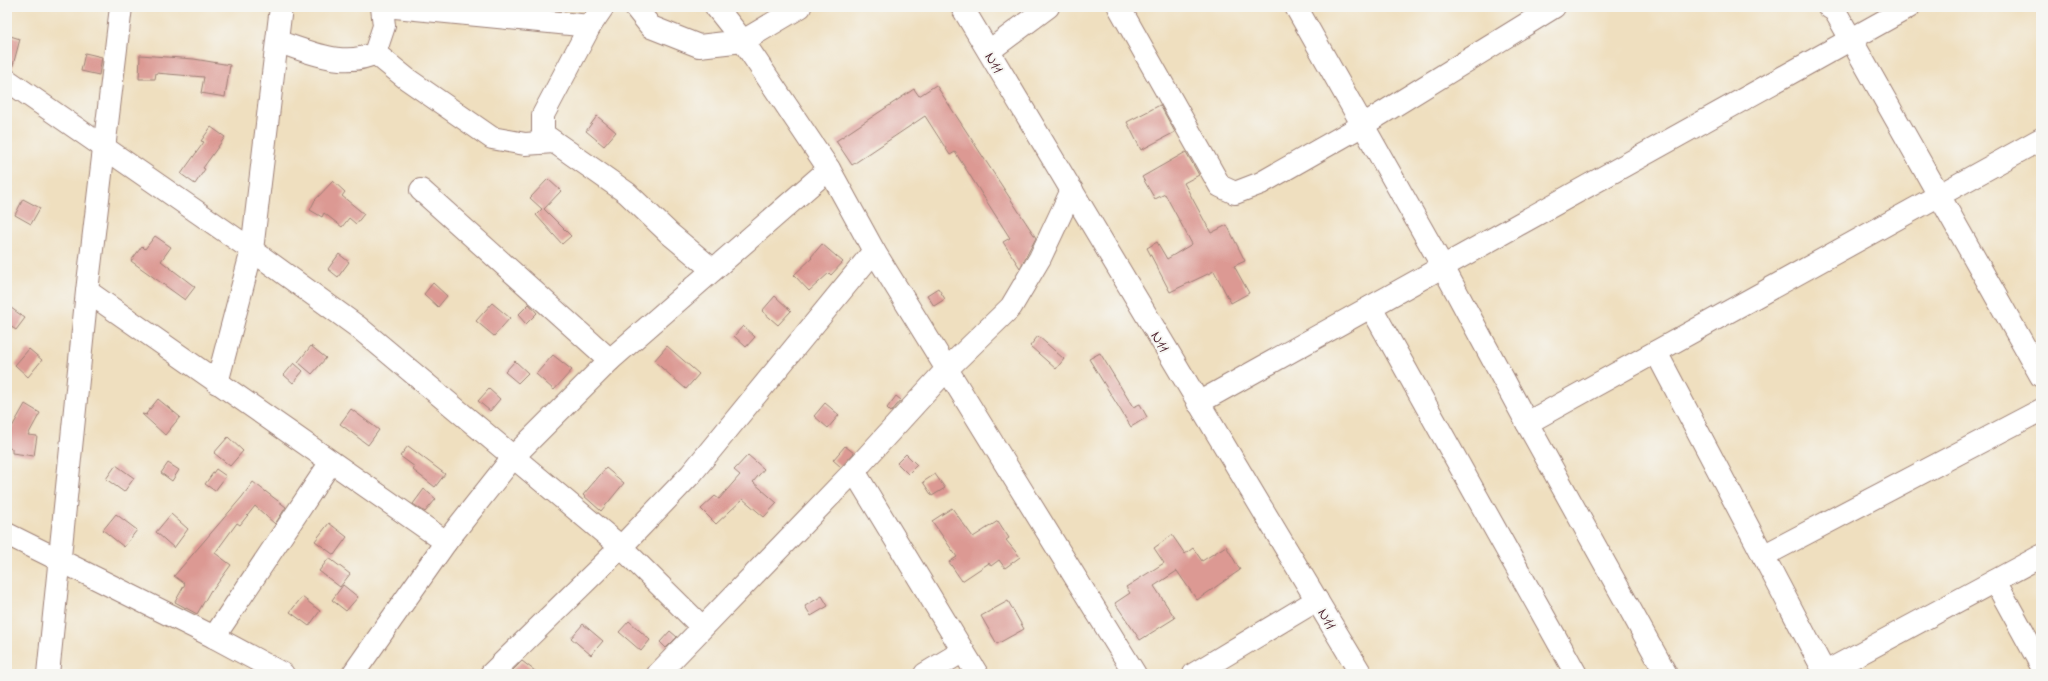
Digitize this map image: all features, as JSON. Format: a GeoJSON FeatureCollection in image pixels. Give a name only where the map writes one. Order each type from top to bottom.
{"type":"FeatureCollection","features":[{"type":"Feature","properties":{"kind":"street"},"geometry":{"type":"LineString","coordinates":[[48,674],[61,561],[87,291],[121,7]]}},
{"type":"Feature","properties":{"kind":"street"},"geometry":{"type":"LineString","coordinates":[[217,383],[252,250],[281,7]]}},
{"type":"Feature","properties":{"kind":"street"},"geometry":{"type":"LineString","coordinates":[[278,42],[339,60],[363,59],[375,53],[384,26],[382,7]]}},
{"type":"Feature","properties":{"kind":"street"},"geometry":{"type":"LineString","coordinates":[[395,7],[590,26]]}},
{"type":"Feature","properties":{"kind":"street"},"geometry":{"type":"LineString","coordinates":[[603,7],[590,26],[543,115],[543,134],[627,193],[670,234],[713,270]]}},
{"type":"Feature","properties":{"kind":"street"},"geometry":{"type":"LineString","coordinates":[[635,7],[651,27],[699,46],[744,41],[800,7]]}},
{"type":"Feature","properties":{"kind":"street"},"geometry":{"type":"LineString","coordinates":[[716,7],[744,41],[829,169],[874,251],[1135,674]]}},
{"type":"Feature","properties":{"kind":"street","name":"N11"},"geometry":{"type":"LineString","coordinates":[[962,7],[1361,674]]}},
{"type":"Feature","properties":{"kind":"street"},"geometry":{"type":"LineString","coordinates":[[989,51],[1048,7]]}},
{"type":"Feature","properties":{"kind":"street"},"geometry":{"type":"LineString","coordinates":[[1119,7],[1220,186],[1235,193],[1261,183],[1363,125],[1554,7]]}},
{"type":"Feature","properties":{"kind":"street"},"geometry":{"type":"LineString","coordinates":[[1296,7],[1443,267],[1527,423],[1666,674]]}},
{"type":"Feature","properties":{"kind":"street"},"geometry":{"type":"LineString","coordinates":[[1829,7],[1834,11],[2041,376]]}},
{"type":"Feature","properties":{"kind":"street"},"geometry":{"type":"LineString","coordinates":[[1198,403],[1909,7]]}},
{"type":"Feature","properties":{"kind":"street"},"geometry":{"type":"LineString","coordinates":[[375,53],[407,79],[492,138],[524,144],[554,142]]}},
{"type":"Feature","properties":{"kind":"street"},"geometry":{"type":"LineString","coordinates":[[7,80],[252,250],[358,327],[621,547],[702,627]]}},
{"type":"Feature","properties":{"kind":"street"},"geometry":{"type":"LineString","coordinates":[[1527,423],[2041,139]]}},
{"type":"Feature","properties":{"kind":"street"},"geometry":{"type":"LineString","coordinates":[[353,674],[446,542],[514,456],[610,360],[829,169]]}},
{"type":"Feature","properties":{"kind":"street"},"geometry":{"type":"LineString","coordinates":[[421,190],[610,360]]}},
{"type":"Feature","properties":{"kind":"street"},"geometry":{"type":"LineString","coordinates":[[658,674],[854,471],[947,369],[1011,307],[1040,258],[1072,190]]}},
{"type":"Feature","properties":{"kind":"street"},"geometry":{"type":"LineString","coordinates":[[491,674],[621,547],[691,474],[874,251]]}},
{"type":"Feature","properties":{"kind":"street"},"geometry":{"type":"LineString","coordinates":[[87,291],[446,542]]}},
{"type":"Feature","properties":{"kind":"street"},"geometry":{"type":"LineString","coordinates":[[1371,307],[1576,674]]}},
{"type":"Feature","properties":{"kind":"street"},"geometry":{"type":"LineString","coordinates":[[1656,352],[1824,673],[2041,556]]}},
{"type":"Feature","properties":{"kind":"street"},"geometry":{"type":"LineString","coordinates":[[1763,556],[2041,410]]}},
{"type":"Feature","properties":{"kind":"street"},"geometry":{"type":"LineString","coordinates":[[214,637],[331,462]]}},
{"type":"Feature","properties":{"kind":"street"},"geometry":{"type":"LineString","coordinates":[[854,471],[977,674]]}},
{"type":"Feature","properties":{"kind":"street"},"geometry":{"type":"LineString","coordinates":[[7,534],[214,637],[283,674]]}},
{"type":"Feature","properties":{"kind":"street"},"geometry":{"type":"LineString","coordinates":[[1995,581],[2041,665]]}},
{"type":"Feature","properties":{"kind":"street"},"geometry":{"type":"LineString","coordinates":[[1194,674],[1318,600]]}},
{"type":"Feature","properties":{"kind":"street"},"geometry":{"type":"LineString","coordinates":[[925,674],[963,652]]}},
{"type":"Feature","properties":{"kind":"building"},"geometry":{"type":"Polygon","coordinates":[[[7,35],[20,39],[12,69],[7,68],[7,35]]]}},
{"type":"Feature","properties":{"kind":"building"},"geometry":{"type":"Polygon","coordinates":[[[85,53],[102,57],[99,75],[81,71],[85,53]]]}},
{"type":"Feature","properties":{"kind":"building"},"geometry":{"type":"Polygon","coordinates":[[[140,55],[194,59],[230,65],[225,97],[201,93],[204,77],[156,73],[155,79],[139,79],[140,55]]]}},
{"type":"Feature","properties":{"kind":"building"},"geometry":{"type":"Polygon","coordinates":[[[936,85],[1036,238],[1020,268],[1003,242],[1010,238],[955,152],[950,155],[925,116],[852,165],[836,141],[914,89],[919,96],[936,85]]]}},
{"type":"Feature","properties":{"kind":"building"},"geometry":{"type":"Polygon","coordinates":[[[1160,105],[1175,132],[1141,150],[1127,122],[1160,105]]]}},
{"type":"Feature","properties":{"kind":"building"},"geometry":{"type":"Polygon","coordinates":[[[597,116],[616,132],[604,146],[586,131],[597,116]]]}},
{"type":"Feature","properties":{"kind":"building"},"geometry":{"type":"Polygon","coordinates":[[[211,127],[225,137],[203,168],[205,169],[195,184],[181,174],[204,142],[201,141],[211,127]]]}},
{"type":"Feature","properties":{"kind":"building"},"geometry":{"type":"Polygon","coordinates":[[[1186,152],[1199,175],[1184,183],[1211,233],[1227,225],[1245,261],[1234,266],[1249,293],[1231,303],[1214,271],[1170,292],[1147,248],[1157,242],[1167,259],[1192,244],[1165,194],[1155,199],[1142,177],[1186,152]]]}},
{"type":"Feature","properties":{"kind":"building"},"geometry":{"type":"Polygon","coordinates":[[[548,179],[561,191],[544,209],[571,236],[562,244],[536,215],[542,209],[530,198],[548,179]]]}},
{"type":"Feature","properties":{"kind":"building"},"geometry":{"type":"Polygon","coordinates":[[[333,181],[345,192],[342,196],[364,214],[356,224],[349,218],[342,227],[324,213],[322,217],[310,210],[315,200],[333,181]]]}},
{"type":"Feature","properties":{"kind":"building"},"geometry":{"type":"Polygon","coordinates":[[[23,199],[40,208],[31,224],[15,215],[23,199]]]}},
{"type":"Feature","properties":{"kind":"building"},"geometry":{"type":"Polygon","coordinates":[[[155,236],[171,247],[161,261],[195,287],[185,300],[131,261],[142,246],[145,249],[155,236]]]}},
{"type":"Feature","properties":{"kind":"building"},"geometry":{"type":"Polygon","coordinates":[[[822,244],[843,262],[831,275],[829,273],[809,291],[794,275],[812,258],[811,257],[822,244]]]}},
{"type":"Feature","properties":{"kind":"building"},"geometry":{"type":"Polygon","coordinates":[[[339,254],[349,262],[338,277],[328,269],[339,254]]]}},
{"type":"Feature","properties":{"kind":"building"},"geometry":{"type":"Polygon","coordinates":[[[433,283],[447,296],[438,307],[424,294],[433,283]]]}},
{"type":"Feature","properties":{"kind":"building"},"geometry":{"type":"Polygon","coordinates":[[[938,288],[945,299],[934,306],[927,295],[938,288]]]}},
{"type":"Feature","properties":{"kind":"building"},"geometry":{"type":"Polygon","coordinates":[[[775,296],[791,311],[778,325],[762,311],[775,296]]]}},
{"type":"Feature","properties":{"kind":"building"},"geometry":{"type":"Polygon","coordinates":[[[492,303],[510,318],[494,336],[476,321],[492,303]]]}},
{"type":"Feature","properties":{"kind":"building"},"geometry":{"type":"Polygon","coordinates":[[[529,304],[537,313],[526,324],[518,315],[529,304]]]}},
{"type":"Feature","properties":{"kind":"building"},"geometry":{"type":"Polygon","coordinates":[[[7,305],[25,318],[16,330],[7,324],[7,305]]]}},
{"type":"Feature","properties":{"kind":"building"},"geometry":{"type":"Polygon","coordinates":[[[743,326],[755,337],[746,347],[734,336],[743,326]]]}},
{"type":"Feature","properties":{"kind":"building"},"geometry":{"type":"Polygon","coordinates":[[[1038,336],[1064,359],[1056,369],[1030,346],[1038,336]]]}},
{"type":"Feature","properties":{"kind":"building"},"geometry":{"type":"Polygon","coordinates":[[[311,346],[326,358],[312,374],[298,362],[311,346]]]}},
{"type":"Feature","properties":{"kind":"building"},"geometry":{"type":"Polygon","coordinates":[[[667,346],[699,374],[686,389],[654,361],[667,346]]]}},
{"type":"Feature","properties":{"kind":"building"},"geometry":{"type":"Polygon","coordinates":[[[29,349],[42,360],[28,377],[15,365],[29,349]]]}},
{"type":"Feature","properties":{"kind":"building"},"geometry":{"type":"Polygon","coordinates":[[[1100,353],[1133,407],[1140,404],[1147,417],[1131,427],[1089,359],[1100,353]]]}},
{"type":"Feature","properties":{"kind":"building"},"geometry":{"type":"Polygon","coordinates":[[[553,355],[572,370],[554,390],[536,374],[553,355]]]}},
{"type":"Feature","properties":{"kind":"building"},"geometry":{"type":"Polygon","coordinates":[[[515,361],[528,373],[518,383],[505,372],[515,361]]]}},
{"type":"Feature","properties":{"kind":"building"},"geometry":{"type":"Polygon","coordinates":[[[294,363],[303,371],[293,383],[284,375],[294,363]]]}},
{"type":"Feature","properties":{"kind":"building"},"geometry":{"type":"Polygon","coordinates":[[[489,389],[500,399],[490,411],[478,401],[489,389]]]}},
{"type":"Feature","properties":{"kind":"building"},"geometry":{"type":"Polygon","coordinates":[[[896,396],[901,400],[891,412],[887,408],[896,396]]]}},
{"type":"Feature","properties":{"kind":"building"},"geometry":{"type":"Polygon","coordinates":[[[158,399],[180,417],[165,435],[142,414],[147,415],[146,414],[158,399]]]}},
{"type":"Feature","properties":{"kind":"building"},"geometry":{"type":"Polygon","coordinates":[[[825,403],[839,415],[828,428],[814,416],[825,403]]]}},
{"type":"Feature","properties":{"kind":"building"},"geometry":{"type":"Polygon","coordinates":[[[25,404],[40,413],[28,435],[37,436],[34,456],[12,453],[12,449],[7,447],[7,426],[12,427],[25,404]]]}},
{"type":"Feature","properties":{"kind":"building"},"geometry":{"type":"Polygon","coordinates":[[[351,409],[379,430],[368,445],[340,424],[351,409]]]}},
{"type":"Feature","properties":{"kind":"building"},"geometry":{"type":"Polygon","coordinates":[[[228,437],[243,451],[230,466],[214,453],[228,437]]]}},
{"type":"Feature","properties":{"kind":"building"},"geometry":{"type":"Polygon","coordinates":[[[408,446],[445,474],[435,487],[413,470],[415,467],[400,456],[408,446]]]}},
{"type":"Feature","properties":{"kind":"building"},"geometry":{"type":"Polygon","coordinates":[[[845,446],[854,453],[841,467],[833,460],[845,446]]]}},
{"type":"Feature","properties":{"kind":"building"},"geometry":{"type":"Polygon","coordinates":[[[906,454],[917,465],[908,474],[897,463],[906,454]]]}},
{"type":"Feature","properties":{"kind":"building"},"geometry":{"type":"Polygon","coordinates":[[[748,455],[764,469],[753,482],[777,503],[764,517],[743,499],[716,524],[701,509],[715,496],[719,499],[740,475],[734,470],[748,455]]]}},
{"type":"Feature","properties":{"kind":"building"},"geometry":{"type":"Polygon","coordinates":[[[168,463],[179,470],[172,481],[161,473],[168,463]]]}},
{"type":"Feature","properties":{"kind":"building"},"geometry":{"type":"Polygon","coordinates":[[[116,465],[134,478],[124,492],[106,479],[116,465]]]}},
{"type":"Feature","properties":{"kind":"building"},"geometry":{"type":"Polygon","coordinates":[[[606,468],[624,483],[601,511],[583,495],[606,468]]]}},
{"type":"Feature","properties":{"kind":"building"},"geometry":{"type":"Polygon","coordinates":[[[216,469],[226,476],[215,491],[205,484],[216,469]]]}},
{"type":"Feature","properties":{"kind":"building"},"geometry":{"type":"Polygon","coordinates":[[[935,474],[945,488],[932,496],[923,482],[935,474]]]}},
{"type":"Feature","properties":{"kind":"building"},"geometry":{"type":"Polygon","coordinates":[[[253,482],[286,507],[275,524],[255,506],[240,525],[237,523],[215,553],[231,565],[212,591],[211,590],[197,614],[175,602],[185,584],[174,576],[242,497],[253,482]]]}},
{"type":"Feature","properties":{"kind":"building"},"geometry":{"type":"Polygon","coordinates":[[[424,489],[436,499],[425,512],[413,504],[424,489]]]}},
{"type":"Feature","properties":{"kind":"building"},"geometry":{"type":"Polygon","coordinates":[[[952,508],[973,537],[998,521],[1009,538],[1006,540],[1020,557],[1005,568],[999,560],[991,566],[989,563],[962,581],[949,562],[957,557],[932,521],[952,508]]]}},
{"type":"Feature","properties":{"kind":"building"},"geometry":{"type":"Polygon","coordinates":[[[116,514],[137,530],[124,547],[103,530],[116,514]]]}},
{"type":"Feature","properties":{"kind":"building"},"geometry":{"type":"Polygon","coordinates":[[[171,514],[188,529],[174,548],[156,532],[171,514]]]}},
{"type":"Feature","properties":{"kind":"building"},"geometry":{"type":"Polygon","coordinates":[[[329,523],[347,537],[334,555],[315,541],[329,523]]]}},
{"type":"Feature","properties":{"kind":"building"},"geometry":{"type":"Polygon","coordinates":[[[1172,535],[1185,554],[1193,548],[1202,561],[1226,546],[1240,570],[1197,600],[1177,571],[1154,586],[1175,618],[1140,640],[1115,603],[1130,593],[1126,587],[1164,563],[1154,548],[1172,535]]]}},
{"type":"Feature","properties":{"kind":"building"},"geometry":{"type":"Polygon","coordinates":[[[329,558],[350,574],[340,587],[319,571],[329,558]]]}},
{"type":"Feature","properties":{"kind":"building"},"geometry":{"type":"Polygon","coordinates":[[[343,585],[358,597],[346,611],[332,600],[343,585]]]}},
{"type":"Feature","properties":{"kind":"building"},"geometry":{"type":"Polygon","coordinates":[[[822,596],[828,606],[811,616],[805,606],[822,596]]]}},
{"type":"Feature","properties":{"kind":"building"},"geometry":{"type":"Polygon","coordinates":[[[302,597],[320,611],[309,626],[290,612],[302,597]]]}},
{"type":"Feature","properties":{"kind":"building"},"geometry":{"type":"Polygon","coordinates":[[[1008,601],[1024,629],[997,644],[981,616],[1008,601]]]}},
{"type":"Feature","properties":{"kind":"building"},"geometry":{"type":"Polygon","coordinates":[[[629,621],[650,640],[641,651],[619,632],[629,621]]]}},
{"type":"Feature","properties":{"kind":"building"},"geometry":{"type":"Polygon","coordinates":[[[583,624],[603,641],[591,655],[571,638],[583,624]]]}},
{"type":"Feature","properties":{"kind":"building"},"geometry":{"type":"Polygon","coordinates":[[[670,631],[677,637],[666,648],[660,642],[670,631]]]}},
{"type":"Feature","properties":{"kind":"building"},"geometry":{"type":"Polygon","coordinates":[[[522,661],[539,674],[515,674],[512,671],[522,661]]]}}]}
